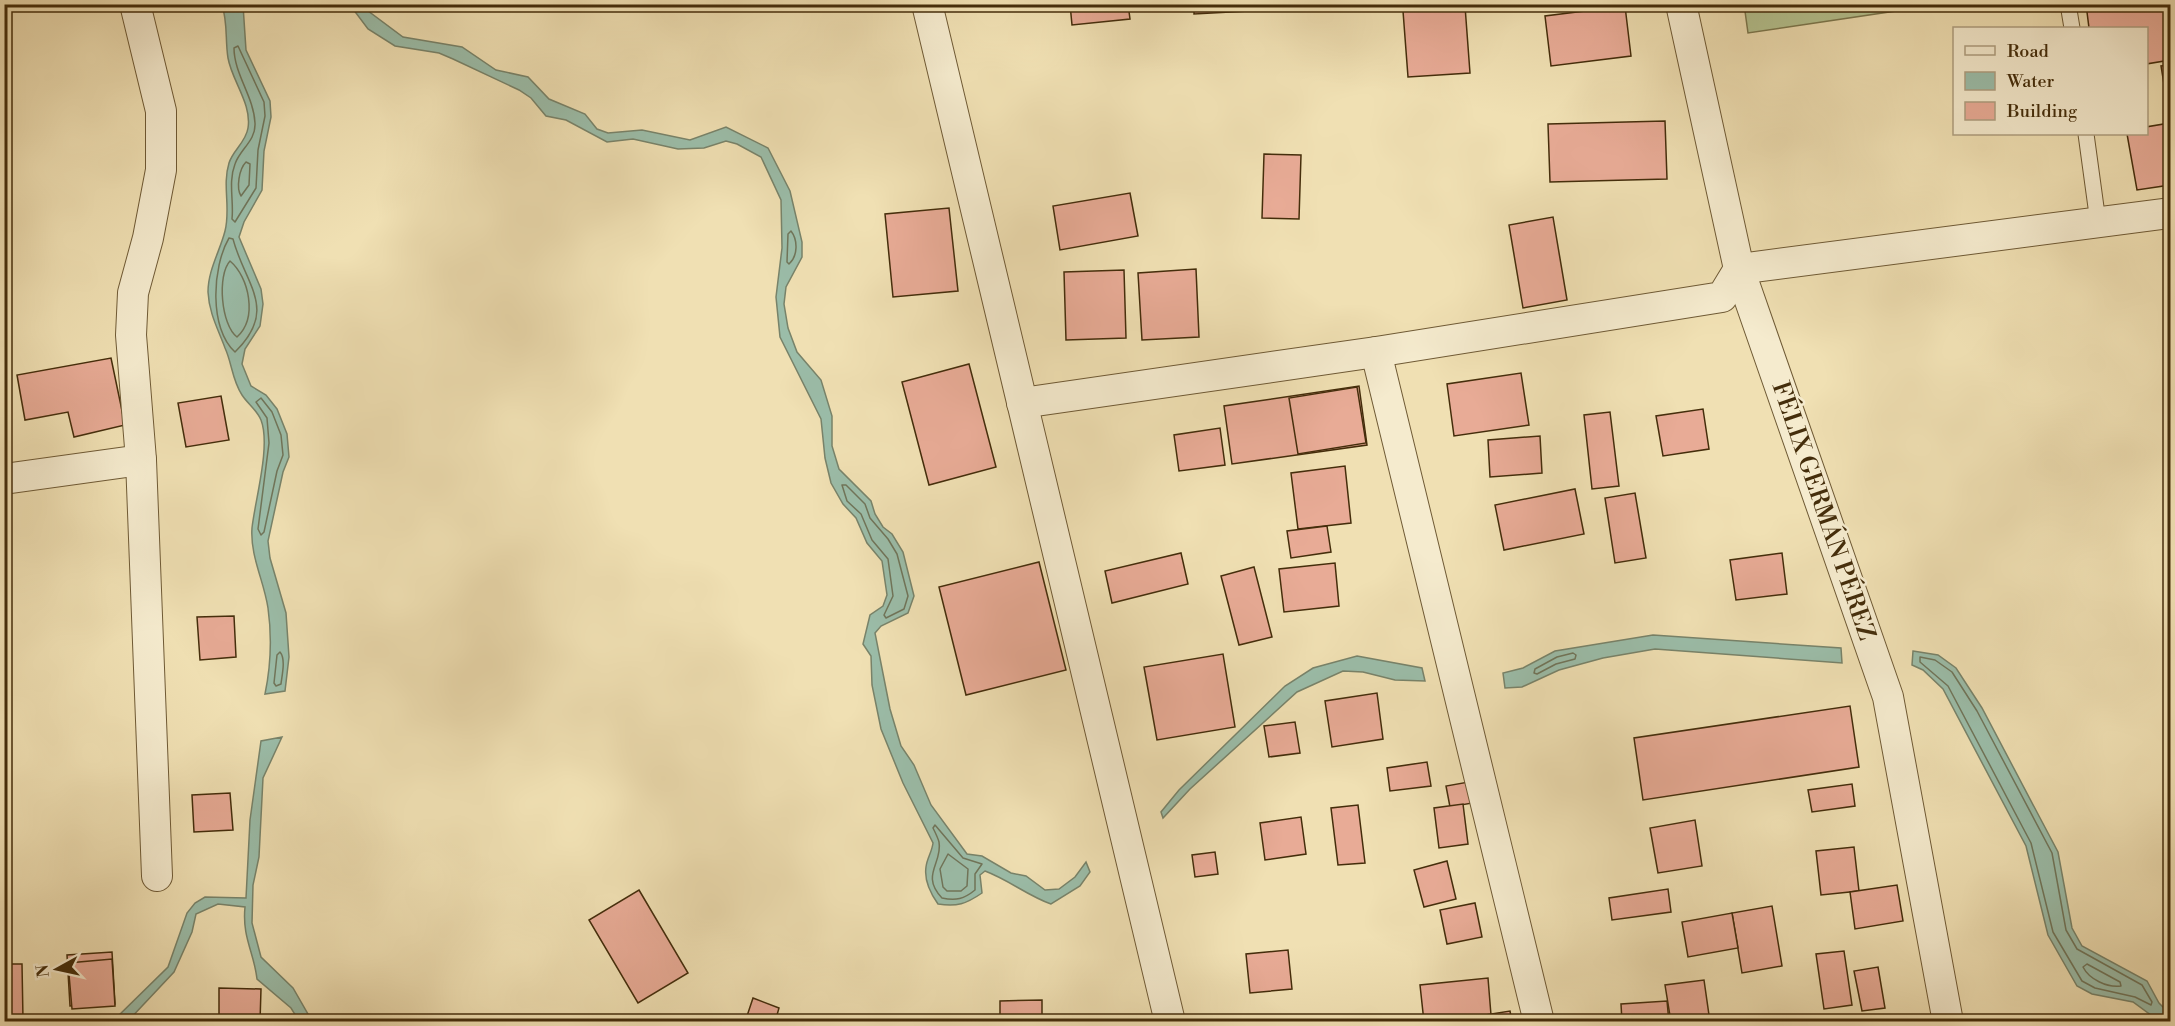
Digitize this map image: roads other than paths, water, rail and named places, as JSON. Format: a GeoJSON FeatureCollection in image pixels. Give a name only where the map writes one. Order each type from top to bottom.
{"type":"FeatureCollection","features":[{"type":"Feature","properties":{"kind":"street"},"geometry":{"type":"LineString","coordinates":[[135,4],[161,111],[161,170],[148,238],[133,294],[131,335],[141,460],[157,876]]}},
{"type":"Feature","properties":{"kind":"street"},"geometry":{"type":"LineString","coordinates":[[927,4],[1170,1022]]}},
{"type":"Feature","properties":{"kind":"street","name":"FÉLIX GERMÁN PÉREZ"},"geometry":{"type":"LineString","coordinates":[[1681,4],[1739,269],[1888,697],[1948,1022]]}},
{"type":"Feature","properties":{"kind":"street"},"geometry":{"type":"LineString","coordinates":[[1022,403],[1376,352],[1722,297],[1739,269],[2170,213]]}},
{"type":"Feature","properties":{"kind":"street"},"geometry":{"type":"LineString","coordinates":[[1376,352],[1539,1022]]}},
{"type":"Feature","properties":{"kind":"street"},"geometry":{"type":"LineString","coordinates":[[4,479],[141,460]]}},
{"type":"Feature","properties":{"kind":"lane"},"geometry":{"type":"LineString","coordinates":[[2068,4],[2072,27]]}},
{"type":"Feature","properties":{"kind":"lane"},"geometry":{"type":"LineString","coordinates":[[2086,135],[2098,222]]}},
{"type":"Feature","properties":{"kind":"water"},"geometry":{"type":"Polygon","coordinates":[[[222,5],[243,5],[246,50],[270,101],[271,117],[264,151],[262,190],[244,222],[239,237],[261,289],[263,304],[260,326],[245,349],[242,364],[251,386],[266,395],[277,409],[287,434],[289,457],[283,472],[268,541],[270,558],[286,613],[289,657],[285,691],[265,694],[269,672],[269,619],[252,538],[263,458],[264,431],[259,416],[242,395],[236,383],[212,314],[208,292],[210,276],[227,222],[226,180],[229,163],[248,128],[247,110],[228,58],[222,5]]]}},
{"type":"Feature","properties":{"kind":"water"},"geometry":{"type":"Polygon","coordinates":[[[350,5],[360,5],[403,37],[462,47],[496,70],[528,77],[549,99],[585,114],[597,129],[608,133],[642,130],[690,140],[726,127],[768,148],[790,191],[802,242],[802,257],[786,287],[784,304],[788,328],[797,352],[821,380],[832,416],[832,446],[839,469],[871,501],[875,514],[883,527],[892,534],[903,552],[914,596],[908,613],[881,626],[875,633],[890,709],[901,746],[914,765],[931,805],[967,854],[982,856],[1011,873],[1026,876],[1045,890],[1059,889],[1075,877],[1086,862],[1090,872],[1080,886],[1051,904],[985,871],[980,875],[982,893],[966,902],[951,905],[938,904],[927,882],[927,864],[933,843],[903,783],[881,729],[872,685],[871,656],[863,644],[870,615],[883,606],[887,595],[882,561],[867,543],[856,518],[843,504],[831,483],[825,458],[821,419],[780,337],[776,297],[782,248],[781,200],[761,157],[737,144],[726,141],[704,148],[678,149],[633,139],[607,142],[566,120],[546,116],[531,98],[519,90],[453,59],[439,53],[395,46],[368,29],[350,5]]]}},
{"type":"Feature","properties":{"kind":"water"},"geometry":{"type":"Polygon","coordinates":[[[1653,635],[1841,648],[1842,663],[1655,649],[1603,658],[1559,670],[1522,687],[1505,688],[1503,673],[1523,668],[1555,651],[1653,635]]]}},
{"type":"Feature","properties":{"kind":"water"},"geometry":{"type":"Polygon","coordinates":[[[1913,651],[1938,655],[1956,668],[1982,708],[2058,852],[2072,928],[2082,946],[2147,981],[2159,1003],[2170,1014],[2170,1021],[2159,1021],[2133,1002],[2092,994],[2077,986],[2048,935],[2026,846],[1943,689],[1923,670],[1912,665],[1913,651]]]}},
{"type":"Feature","properties":{"kind":"water"},"geometry":{"type":"Polygon","coordinates":[[[1357,656],[1422,668],[1425,681],[1395,680],[1363,672],[1343,671],[1297,692],[1190,789],[1163,818],[1161,812],[1179,790],[1285,686],[1313,668],[1357,656]]]}},
{"type":"Feature","properties":{"kind":"water"},"geometry":{"type":"Polygon","coordinates":[[[282,737],[263,778],[259,857],[253,885],[252,923],[261,957],[293,988],[312,1021],[299,1021],[291,1008],[257,979],[245,928],[245,907],[218,904],[196,914],[192,932],[174,972],[128,1021],[113,1021],[168,967],[187,913],[195,903],[205,897],[246,898],[250,820],[261,741],[282,737]]]}}]}
